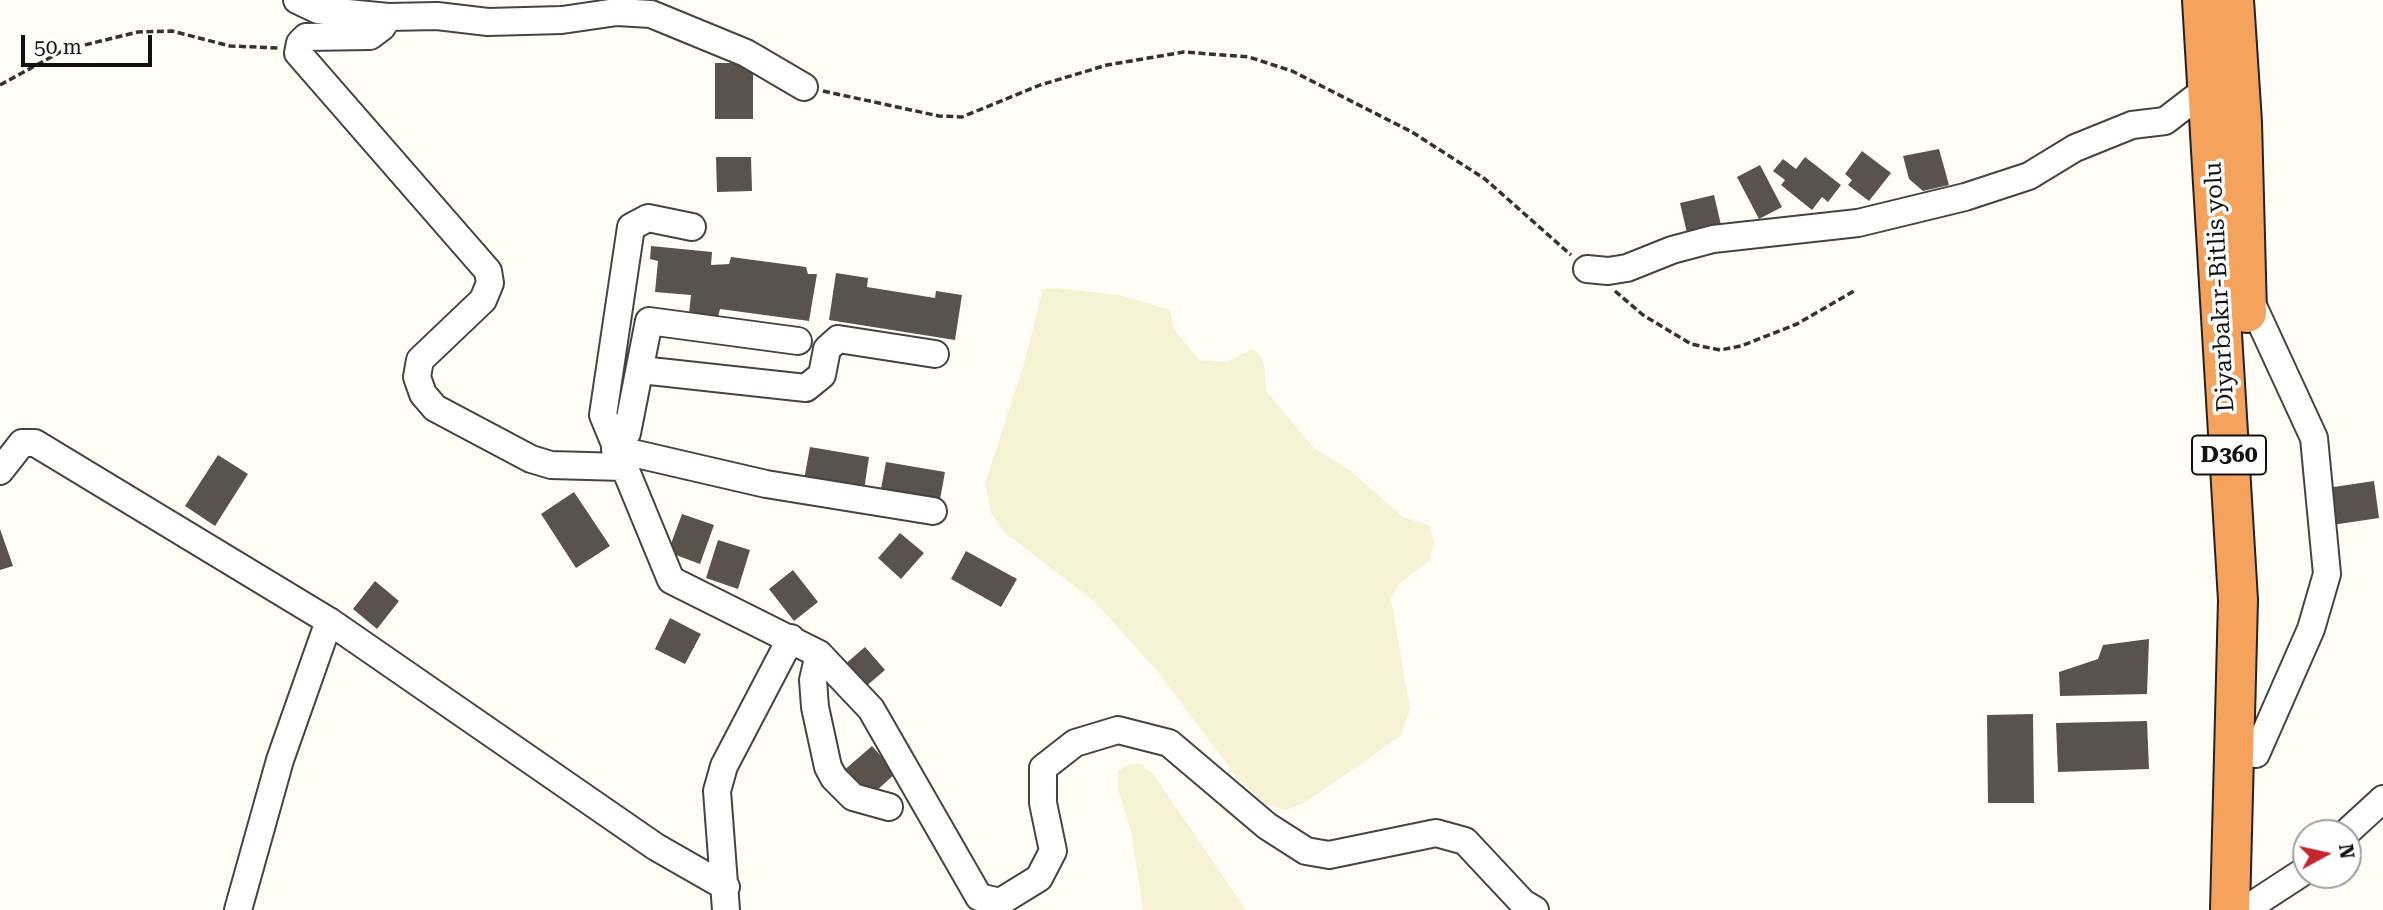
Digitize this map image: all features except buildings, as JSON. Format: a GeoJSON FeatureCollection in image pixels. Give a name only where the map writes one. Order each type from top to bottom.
{"type":"FeatureCollection","features":[{"type":"Feature","properties":{"kind":"highway","name":"Diyarbakır-Bitlis yolu"},"geometry":{"type":"LineString","coordinates":[[2202,0],[2238,600],[2248,907]]}},
{"type":"Feature","properties":{"kind":"highway","name":"Diyarbakır-Bitlis yolu"},"geometry":{"type":"LineString","coordinates":[[2234,0],[2242,122],[2246,290],[2258,492],[2256,754],[2248,907]]}},
{"type":"Feature","properties":{"kind":"street"},"geometry":{"type":"LineString","coordinates":[[296,0],[318,10],[388,18],[438,16],[513,22],[562,20],[617,12],[650,14],[746,53],[804,87]]}},
{"type":"Feature","properties":{"kind":"street"},"geometry":{"type":"LineString","coordinates":[[388,18],[382,27],[370,36],[309,36],[302,40],[298,48],[304,62],[488,271],[490,283],[482,300],[420,360],[417,377],[428,402],[531,460],[551,465],[619,458],[933,511]]}},
{"type":"Feature","properties":{"kind":"street"},"geometry":{"type":"LineString","coordinates":[[1587,269],[1608,271],[1627,268],[1672,250],[1713,239],[1858,223],[1965,197],[2029,176],[2075,148],[2132,125],[2165,121],[2208,88]]}},
{"type":"Feature","properties":{"kind":"street"},"geometry":{"type":"LineString","coordinates":[[692,227],[648,218],[631,227],[603,415],[671,580],[819,654],[871,709],[979,897],[1000,902],[1039,878],[1053,852],[1043,803],[1043,768],[1074,743],[1118,730],[1169,743],[1267,826],[1306,851],[1329,855],[1436,833],[1465,841],[1523,903],[1535,910]]}},
{"type":"Feature","properties":{"kind":"street"},"geometry":{"type":"LineString","coordinates":[[2246,290],[2314,438],[2327,574],[2311,629],[2256,754]]}},
{"type":"Feature","properties":{"kind":"street"},"geometry":{"type":"LineString","coordinates":[[619,458],[641,370],[649,321],[798,341]]}},
{"type":"Feature","properties":{"kind":"street"},"geometry":{"type":"LineString","coordinates":[[641,370],[806,388],[822,375],[827,349],[838,339],[935,354]]}},
{"type":"Feature","properties":{"kind":"street"},"geometry":{"type":"LineString","coordinates":[[0,471],[22,443],[35,443],[329,621],[656,846],[726,898]]}},
{"type":"Feature","properties":{"kind":"street"},"geometry":{"type":"LineString","coordinates":[[238,910],[281,760],[329,621]]}},
{"type":"Feature","properties":{"kind":"street"},"geometry":{"type":"LineString","coordinates":[[726,898],[717,791],[724,766],[791,638]]}},
{"type":"Feature","properties":{"kind":"street"},"geometry":{"type":"LineString","coordinates":[[819,654],[813,680],[815,707],[828,767],[834,778],[853,797],[889,807]]}},
{"type":"Feature","properties":{"kind":"street"},"geometry":{"type":"LineString","coordinates":[[2361,819],[2383,799]]}},
{"type":"Feature","properties":{"kind":"street"},"geometry":{"type":"LineString","coordinates":[[2248,907],[2292,879]]}},
{"type":"Feature","properties":{"kind":"path"},"geometry":{"type":"LineString","coordinates":[[0,85],[64,50],[138,32],[184,33],[230,46],[298,48]]}},
{"type":"Feature","properties":{"kind":"path"},"geometry":{"type":"LineString","coordinates":[[804,87],[895,104],[939,116],[962,117],[1040,85],[1107,65],[1184,52],[1249,57],[1292,71],[1412,132],[1485,179],[1587,269],[1643,314],[1691,344],[1710,349],[1731,349],[1752,343],[1797,324],[1854,291]]}},
{"type":"Feature","properties":{"kind":"shaded area"},"geometry":{"type":"Polygon","coordinates":[[[1058,288],[1124,296],[1170,310],[1174,329],[1199,360],[1227,362],[1252,349],[1260,355],[1264,365],[1266,391],[1313,447],[1352,472],[1403,517],[1429,525],[1434,543],[1429,561],[1400,583],[1391,599],[1410,709],[1401,736],[1306,802],[1286,810],[1265,804],[1236,776],[1157,671],[1095,602],[1004,532],[991,513],[985,483],[1023,367],[1043,289],[1058,288]]]}},
{"type":"Feature","properties":{"kind":"shaded area"},"geometry":{"type":"Polygon","coordinates":[[[1140,763],[1154,775],[1246,910],[1143,910],[1131,832],[1118,789],[1118,771],[1127,765],[1140,763]]]}}]}
